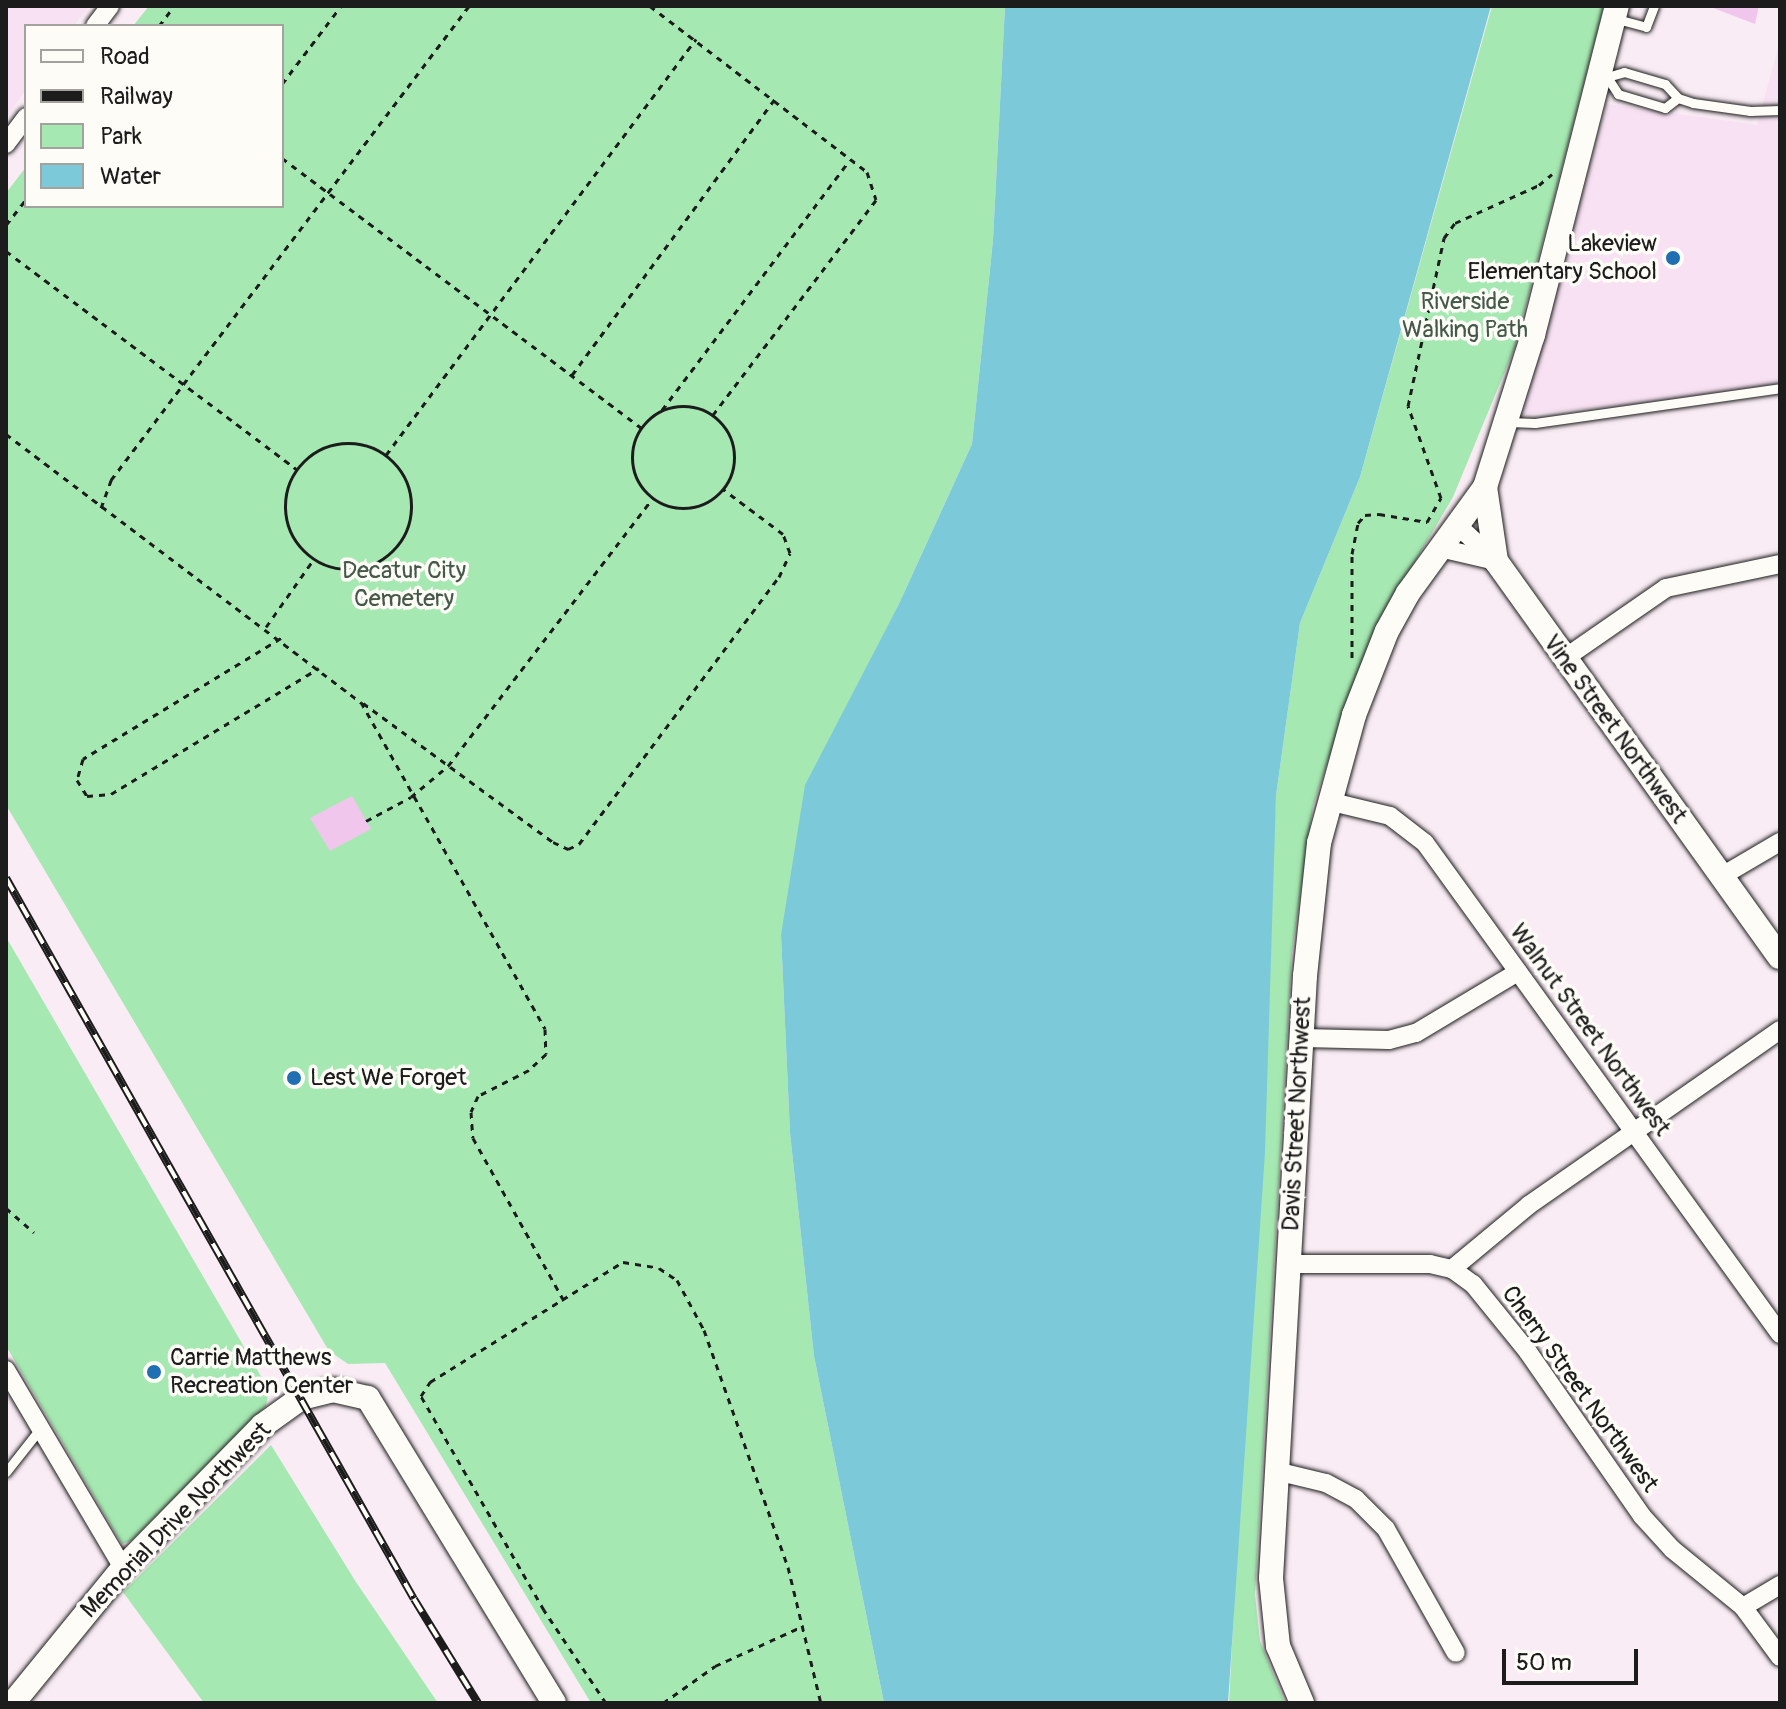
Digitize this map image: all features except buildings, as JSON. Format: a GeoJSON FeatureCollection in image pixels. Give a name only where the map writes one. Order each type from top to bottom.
{"type":"FeatureCollection","features":[{"type":"Feature","properties":{"kind":"street"},"geometry":{"type":"LineString","coordinates":[[96,24],[110,6]]}},
{"type":"Feature","properties":{"kind":"street","name":"Davis Street Northwest"},"geometry":{"type":"LineString","coordinates":[[1302,1703],[1278,1646],[1272,1601],[1288,1264],[1312,887],[1328,801],[1354,715],[1387,631],[1408,593],[1444,549],[1485,487],[1604,79],[1615,12]]}},
{"type":"Feature","properties":{"kind":"street"},"geometry":{"type":"LineString","coordinates":[[6,144],[24,120]]}},
{"type":"Feature","properties":{"kind":"street","name":"Vine Street Northwest"},"geometry":{"type":"LineString","coordinates":[[1485,487],[1496,561],[1780,957]]}},
{"type":"Feature","properties":{"kind":"street"},"geometry":{"type":"LineString","coordinates":[[1458,526],[1496,561]]}},
{"type":"Feature","properties":{"kind":"street"},"geometry":{"type":"LineString","coordinates":[[1444,549],[1496,561]]}},
{"type":"Feature","properties":{"kind":"street"},"geometry":{"type":"LineString","coordinates":[[1565,658],[1666,588],[1780,564]]}},
{"type":"Feature","properties":{"kind":"street","name":"Walnut Street Northwest"},"geometry":{"type":"LineString","coordinates":[[1328,801],[1407,825],[1518,972],[1780,1334]]}},
{"type":"Feature","properties":{"kind":"street"},"geometry":{"type":"LineString","coordinates":[[1722,876],[1780,842]]}},
{"type":"Feature","properties":{"kind":"street"},"geometry":{"type":"LineString","coordinates":[[1303,1038],[1389,1040],[1416,1033],[1518,972]]}},
{"type":"Feature","properties":{"kind":"street"},"geometry":{"type":"LineString","coordinates":[[1288,1264],[1430,1264],[1452,1269],[1476,1245],[1633,1131],[1780,1030]]}},
{"type":"Feature","properties":{"kind":"street","name":"Cherry Street Northwest"},"geometry":{"type":"LineString","coordinates":[[1452,1269],[1473,1284],[1512,1332],[1642,1516],[1672,1549],[1743,1607],[1780,1657]]}},
{"type":"Feature","properties":{"kind":"street"},"geometry":{"type":"LineString","coordinates":[[6,1370],[123,1568]]}},
{"type":"Feature","properties":{"kind":"street","name":"Memorial Drive Northwest"},"geometry":{"type":"LineString","coordinates":[[13,1703],[123,1568],[262,1426],[290,1405],[333,1390],[368,1398],[554,1703]]}},
{"type":"Feature","properties":{"kind":"street"},"geometry":{"type":"LineString","coordinates":[[1280,1472],[1326,1483],[1356,1499],[1386,1529],[1456,1653]]}},
{"type":"Feature","properties":{"kind":"street"},"geometry":{"type":"LineString","coordinates":[[1743,1607],[1780,1585]]}},
{"type":"Feature","properties":{"kind":"lane"},"geometry":{"type":"LineString","coordinates":[[1615,12],[1646,27],[1654,6]]}},
{"type":"Feature","properties":{"kind":"lane"},"geometry":{"type":"LineString","coordinates":[[1678,98],[1665,108],[1618,94],[1604,79],[1624,72],[1665,84],[1678,98],[1750,111],[1780,110]]}},
{"type":"Feature","properties":{"kind":"lane"},"geometry":{"type":"LineString","coordinates":[[1506,422],[1535,423],[1780,388]]}},
{"type":"Feature","properties":{"kind":"lane"},"geometry":{"type":"LineString","coordinates":[[6,1472],[39,1430]]}},
{"type":"Feature","properties":{"kind":"path"},"geometry":{"type":"LineString","coordinates":[[160,24],[174,6]]}},
{"type":"Feature","properties":{"kind":"path"},"geometry":{"type":"LineString","coordinates":[[284,81],[341,6]]}},
{"type":"Feature","properties":{"kind":"path"},"geometry":{"type":"LineString","coordinates":[[100,509],[111,480],[469,6]]}},
{"type":"Feature","properties":{"kind":"path"},"geometry":{"type":"LineString","coordinates":[[650,6],[867,172],[876,200],[712,416]]}},
{"type":"Feature","properties":{"kind":"path"},"geometry":{"type":"LineString","coordinates":[[386,455],[696,39]]}},
{"type":"Feature","properties":{"kind":"path"},"geometry":{"type":"LineString","coordinates":[[572,375],[775,99]]}},
{"type":"Feature","properties":{"kind":"path"},"geometry":{"type":"LineString","coordinates":[[284,160],[642,428]]}},
{"type":"Feature","properties":{"kind":"path"},"geometry":{"type":"LineString","coordinates":[[661,411],[679,406],[712,416],[731,442],[732,466],[723,489],[697,506],[667,505],[653,498],[633,470],[632,452],[642,428],[661,411],[849,161]]}},
{"type":"Feature","properties":{"kind":"path"},"geometry":{"type":"LineString","coordinates":[[6,225],[24,202]]}},
{"type":"Feature","properties":{"kind":"path"},"geometry":{"type":"LineString","coordinates":[[6,251],[296,469]]}},
{"type":"Feature","properties":{"kind":"path"},"geometry":{"type":"LineString","coordinates":[[6,434],[100,509],[320,667],[361,702],[553,842],[568,849],[579,844],[779,577],[790,553],[783,534],[723,489]]}},
{"type":"Feature","properties":{"kind":"path"},"geometry":{"type":"LineString","coordinates":[[349,442],[386,455],[402,473],[409,493],[404,534],[383,557],[354,569],[314,559],[288,528],[287,488],[296,469],[329,445],[349,442]]}},
{"type":"Feature","properties":{"kind":"path"},"geometry":{"type":"LineString","coordinates":[[366,821],[411,797],[448,766],[653,498]]}},
{"type":"Feature","properties":{"kind":"path"},"geometry":{"type":"LineString","coordinates":[[266,627],[314,559]]}},
{"type":"Feature","properties":{"kind":"path"},"geometry":{"type":"LineString","coordinates":[[281,638],[83,759],[77,780],[87,796],[111,794],[320,667]]}},
{"type":"Feature","properties":{"kind":"path"},"geometry":{"type":"LineString","coordinates":[[361,702],[411,797],[545,1029],[546,1054],[529,1070],[478,1096],[471,1112],[473,1138],[564,1301]]}},
{"type":"Feature","properties":{"kind":"path"},"geometry":{"type":"LineString","coordinates":[[6,1208],[34,1232]]}},
{"type":"Feature","properties":{"kind":"path"},"geometry":{"type":"LineString","coordinates":[[606,1703],[536,1597],[421,1396],[430,1382],[623,1262],[659,1268],[677,1280],[704,1330],[748,1446],[803,1626],[821,1703]]}},
{"type":"Feature","properties":{"kind":"path"},"geometry":{"type":"LineString","coordinates":[[663,1703],[715,1666],[803,1626]]}},
{"type":"Feature","properties":{"kind":"shaded area"},"geometry":{"type":"Polygon","coordinates":[[[6,6],[89,6],[76,24],[24,24],[24,93],[6,117],[6,6]]]}},
{"type":"Feature","properties":{"kind":"shaded area","name":"Lakeview Elementary School"},"geometry":{"type":"Polygon","coordinates":[[[1780,41],[1780,392],[1523,414],[1607,104],[1757,125],[1780,41]]]}},
{"type":"Feature","properties":{"kind":"green space","name":"Decatur City Cemetery"},"geometry":{"type":"Polygon","coordinates":[[[149,6],[1005,6],[993,240],[972,444],[898,606],[781,935],[790,1133],[814,1356],[884,1703],[591,1703],[385,1363],[348,1364],[329,1351],[6,805],[6,193],[24,170],[24,208],[284,208],[284,24],[135,24],[149,6]]]}},
{"type":"Feature","properties":{"kind":"green space","name":"Riverside Walking Path"},"geometry":{"type":"Polygon","coordinates":[[[1492,6],[1604,6],[1515,347],[1453,497],[1393,599],[1355,680],[1313,806],[1292,952],[1255,1594],[1260,1641],[1285,1703],[1229,1703],[1276,796],[1300,623],[1360,477],[1492,6]]]}},
{"type":"Feature","properties":{"kind":"green space"},"geometry":{"type":"Polygon","coordinates":[[[6,937],[269,1390],[266,1406],[131,1541],[122,1544],[6,1346],[6,937]]]}},
{"type":"Feature","properties":{"kind":"green space"},"geometry":{"type":"Polygon","coordinates":[[[271,1445],[356,1582],[438,1703],[204,1703],[123,1592],[271,1445]]]}},
{"type":"Feature","properties":{"kind":"water"},"geometry":{"type":"Polygon","coordinates":[[[1005,6],[1491,6],[1360,477],[1300,623],[1276,796],[1265,1152],[1228,1703],[884,1703],[814,1356],[790,1133],[781,935],[805,785],[898,606],[972,444],[993,240],[1005,6]]]}},
{"type":"Feature","properties":{"kind":"railway"},"geometry":{"type":"LineString","coordinates":[[6,878],[414,1599],[478,1703]]}},
{"type":"Feature","properties":{"kind":"place","name":"Lakeview Elementary School"},"geometry":{"type":"Point","coordinates":[1673,258]}},
{"type":"Feature","properties":{"kind":"place","name":"Lest We Forget"},"geometry":{"type":"Point","coordinates":[294,1078]}},
{"type":"Feature","properties":{"kind":"place","name":"Carrie Matthews Recreation Center"},"geometry":{"type":"Point","coordinates":[154,1372]}}]}
